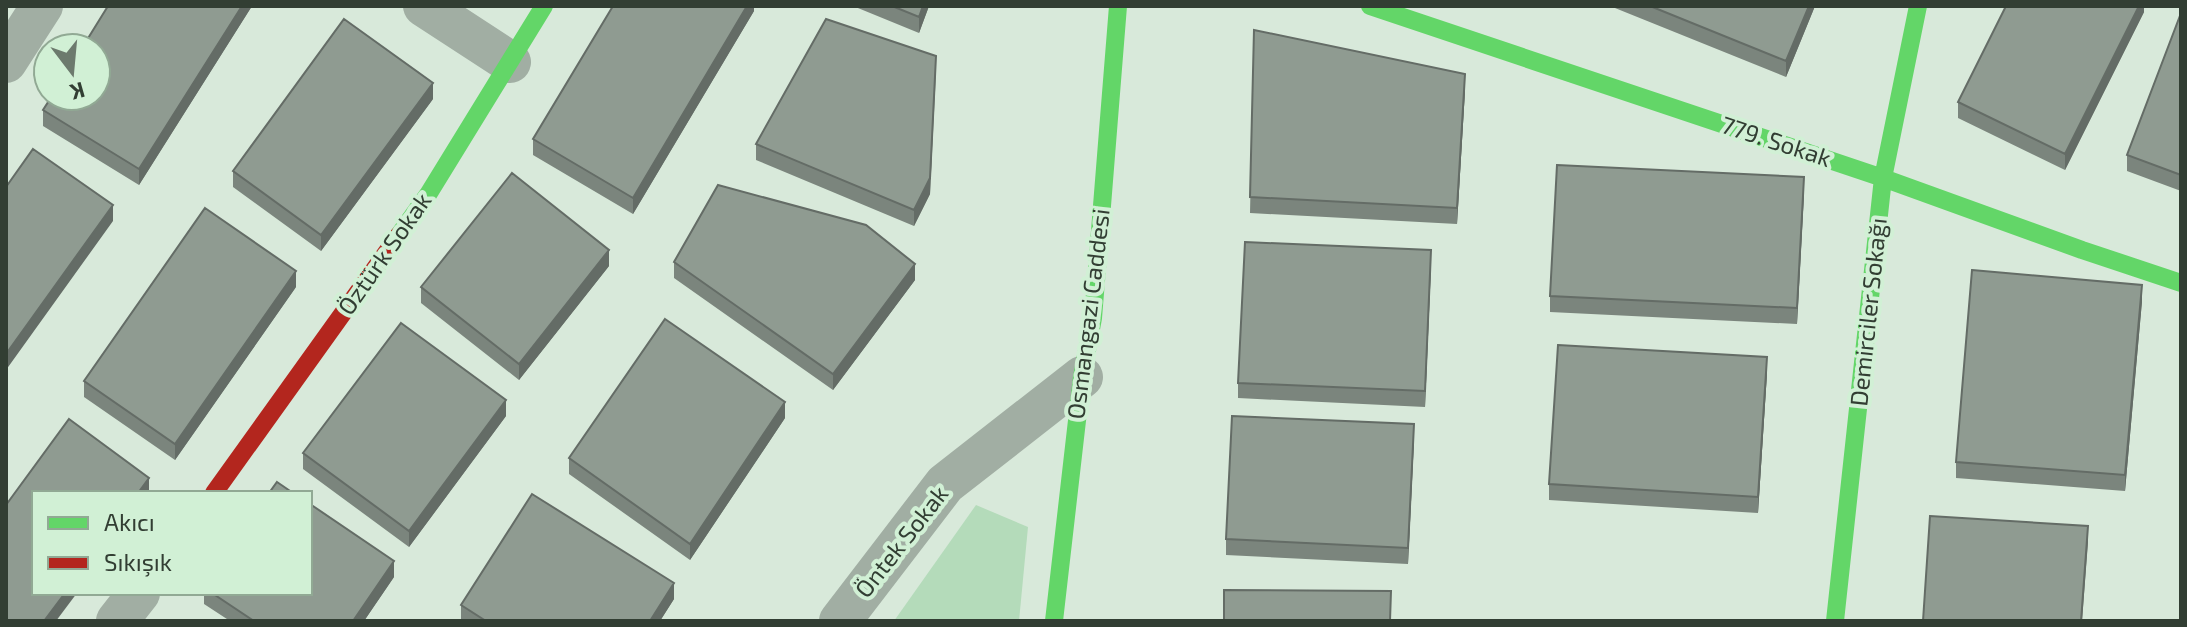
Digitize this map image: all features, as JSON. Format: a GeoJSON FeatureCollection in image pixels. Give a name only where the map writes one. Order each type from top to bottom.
{"type":"FeatureCollection","features":[{"type":"Feature","properties":{"kind":"street"},"geometry":{"type":"LineString","coordinates":[[6,62],[42,6]]}},
{"type":"Feature","properties":{"kind":"street"},"geometry":{"type":"LineString","coordinates":[[424,6],[510,62]]}},
{"type":"Feature","properties":{"kind":"street","name":"Öztürk Sokak"},"geometry":{"type":"LineString","coordinates":[[215,491],[429,193],[544,6]]}},
{"type":"Feature","properties":{"kind":"street","name":"Osmangazi Caddesi"},"geometry":{"type":"LineString","coordinates":[[1054,621],[1082,377],[1093,318],[1118,6]]}},
{"type":"Feature","properties":{"kind":"street","name":"Demirciler Sokağı"},"geometry":{"type":"LineString","coordinates":[[1835,621],[1883,178],[1918,6]]}},
{"type":"Feature","properties":{"kind":"street","name":"779. Sokak"},"geometry":{"type":"LineString","coordinates":[[1390,9],[2181,283]]}},
{"type":"Feature","properties":{"kind":"street","name":"Öntek Sokak"},"geometry":{"type":"LineString","coordinates":[[840,621],[945,484],[1082,377]]}},
{"type":"Feature","properties":{"kind":"street"},"geometry":{"type":"LineString","coordinates":[[117,621],[137,595]]}},
{"type":"Feature","properties":{"kind":"green space"},"geometry":{"type":"Polygon","coordinates":[[[976,505],[1028,527],[1019,621],[894,621],[976,505]]]}},
{"type":"Feature","properties":{"kind":"building"},"geometry":{"type":"Polygon","coordinates":[[[108,6],[242,6],[139,169],[46,112],[112,112],[112,32],[92,32],[108,6]]]}},
{"type":"Feature","properties":{"kind":"building"},"geometry":{"type":"Polygon","coordinates":[[[613,6],[747,6],[633,198],[533,139],[613,6]]]}},
{"type":"Feature","properties":{"kind":"building"},"geometry":{"type":"Polygon","coordinates":[[[892,6],[923,6],[919,17],[892,6]]]}},
{"type":"Feature","properties":{"kind":"building"},"geometry":{"type":"Polygon","coordinates":[[[1650,6],[1809,6],[1786,61],[1650,6]]]}},
{"type":"Feature","properties":{"kind":"building"},"geometry":{"type":"Polygon","coordinates":[[[2006,6],[2139,6],[2065,154],[1958,102],[2006,6]]]}},
{"type":"Feature","properties":{"kind":"building"},"geometry":{"type":"Polygon","coordinates":[[[2181,13],[2181,175],[2127,155],[2181,13]]]}},
{"type":"Feature","properties":{"kind":"building"},"geometry":{"type":"Polygon","coordinates":[[[344,19],[433,83],[321,235],[233,171],[344,19]]]}},
{"type":"Feature","properties":{"kind":"building"},"geometry":{"type":"Polygon","coordinates":[[[826,19],[936,56],[930,178],[914,210],[756,144],[826,19]]]}},
{"type":"Feature","properties":{"kind":"building"},"geometry":{"type":"Polygon","coordinates":[[[1254,30],[1465,74],[1457,208],[1250,197],[1254,30]]]}},
{"type":"Feature","properties":{"kind":"building"},"geometry":{"type":"Polygon","coordinates":[[[33,149],[113,205],[6,354],[6,187],[33,149]]]}},
{"type":"Feature","properties":{"kind":"building"},"geometry":{"type":"Polygon","coordinates":[[[1557,165],[1804,177],[1797,308],[1550,296],[1557,165]]]}},
{"type":"Feature","properties":{"kind":"building"},"geometry":{"type":"Polygon","coordinates":[[[512,173],[609,250],[519,364],[421,287],[512,173]]]}},
{"type":"Feature","properties":{"kind":"building"},"geometry":{"type":"Polygon","coordinates":[[[718,185],[866,225],[915,264],[833,374],[674,262],[718,185]]]}},
{"type":"Feature","properties":{"kind":"building"},"geometry":{"type":"Polygon","coordinates":[[[205,208],[296,271],[175,444],[84,381],[205,208]]]}},
{"type":"Feature","properties":{"kind":"building"},"geometry":{"type":"Polygon","coordinates":[[[1245,242],[1431,250],[1425,391],[1238,383],[1245,242]]]}},
{"type":"Feature","properties":{"kind":"building"},"geometry":{"type":"Polygon","coordinates":[[[1972,270],[2142,285],[2125,475],[1956,462],[1972,270]]]}},
{"type":"Feature","properties":{"kind":"building"},"geometry":{"type":"Polygon","coordinates":[[[665,319],[785,402],[690,544],[569,458],[665,319]]]}},
{"type":"Feature","properties":{"kind":"building"},"geometry":{"type":"Polygon","coordinates":[[[401,323],[506,400],[409,531],[303,453],[401,323]]]}},
{"type":"Feature","properties":{"kind":"building"},"geometry":{"type":"Polygon","coordinates":[[[1558,345],[1767,357],[1758,497],[1549,484],[1558,345]]]}},
{"type":"Feature","properties":{"kind":"building"},"geometry":{"type":"Polygon","coordinates":[[[1232,416],[1414,424],[1408,548],[1226,539],[1232,416]]]}},
{"type":"Feature","properties":{"kind":"building"},"geometry":{"type":"Polygon","coordinates":[[[69,419],[149,478],[139,491],[32,491],[32,595],[64,595],[44,621],[6,621],[6,505],[69,419]]]}},
{"type":"Feature","properties":{"kind":"building"},"geometry":{"type":"Polygon","coordinates":[[[277,482],[290,491],[270,491],[277,482]]]}},
{"type":"Feature","properties":{"kind":"building"},"geometry":{"type":"Polygon","coordinates":[[[532,494],[674,583],[650,621],[486,621],[461,605],[532,494]]]}},
{"type":"Feature","properties":{"kind":"building"},"geometry":{"type":"Polygon","coordinates":[[[312,505],[394,561],[353,621],[254,621],[215,595],[312,595],[312,505]]]}},
{"type":"Feature","properties":{"kind":"building"},"geometry":{"type":"Polygon","coordinates":[[[1930,516],[2088,526],[2081,621],[1923,621],[1930,516]]]}},
{"type":"Feature","properties":{"kind":"building"},"geometry":{"type":"Polygon","coordinates":[[[1224,590],[1391,591],[1390,621],[1224,621],[1224,590]]]}},
{"type":"Feature","properties":{"kind":"traffic: fast"},"geometry":{"type":"LineString","coordinates":[[399,235],[429,193],[544,6]]}},
{"type":"Feature","properties":{"kind":"traffic: fast"},"geometry":{"type":"LineString","coordinates":[[1054,621],[1082,377],[1093,318],[1118,6]]}},
{"type":"Feature","properties":{"kind":"traffic: fast"},"geometry":{"type":"LineString","coordinates":[[1370,6],[1883,178],[2181,283]]}},
{"type":"Feature","properties":{"kind":"traffic: fast"},"geometry":{"type":"LineString","coordinates":[[1835,621],[1883,178],[1918,6]]}},
{"type":"Feature","properties":{"kind":"traffic: jam"},"geometry":{"type":"LineString","coordinates":[[215,491],[399,235]]}}]}
